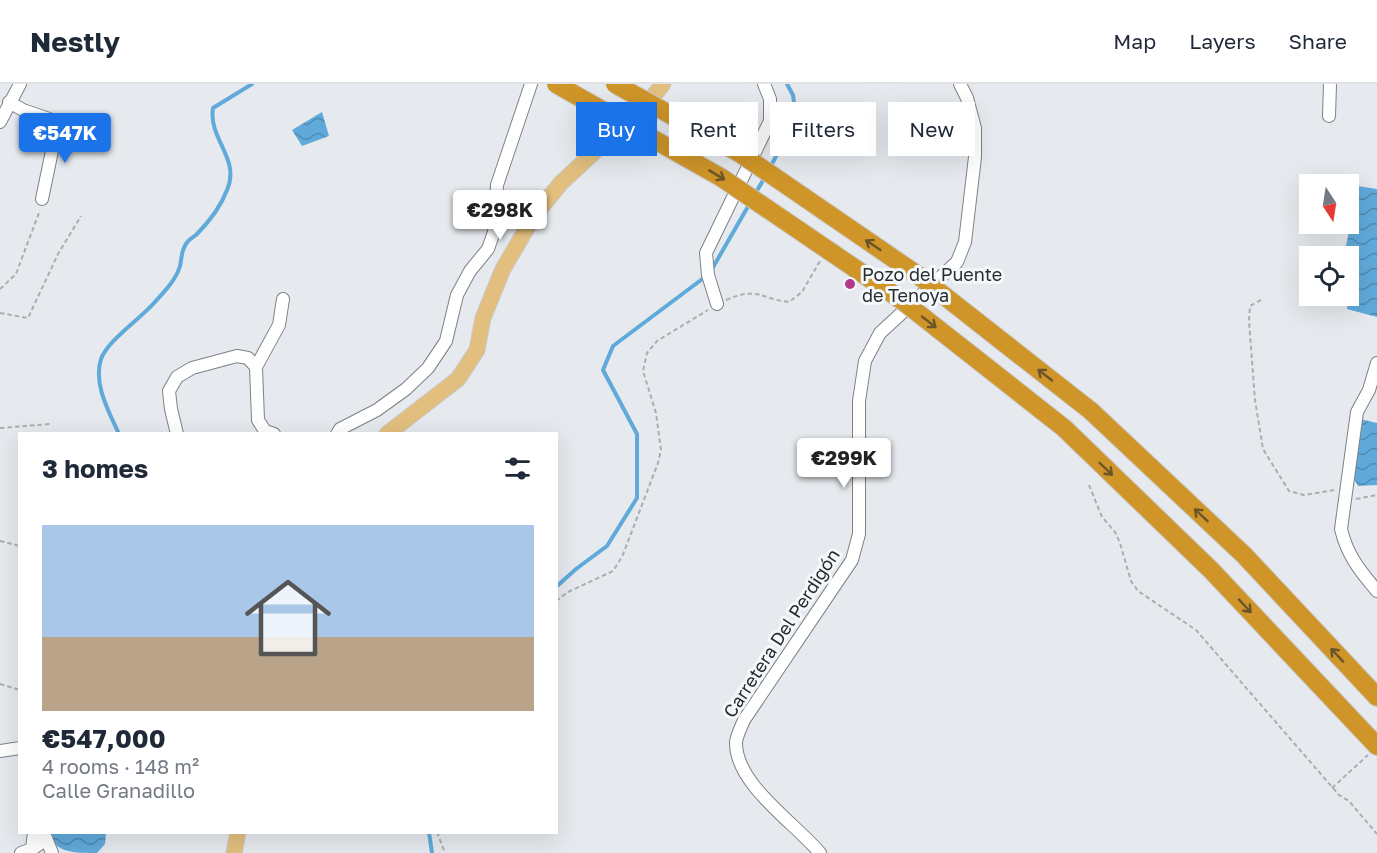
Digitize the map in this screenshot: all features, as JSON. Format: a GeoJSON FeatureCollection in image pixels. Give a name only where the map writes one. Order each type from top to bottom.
{"type":"FeatureCollection","features":[{"type":"Feature","properties":{"kind":"highway"},"geometry":{"type":"LineString","coordinates":[[556,84],[742,191],[900,299],[1064,428],[1210,570],[1373,750]]}},
{"type":"Feature","properties":{"kind":"highway"},"geometry":{"type":"LineString","coordinates":[[615,84],[741,154],[899,263],[1091,411],[1244,555],[1377,697]]}},
{"type":"Feature","properties":{"kind":"main road"},"geometry":{"type":"LineString","coordinates":[[390,432],[458,379],[477,350],[483,318],[503,268],[534,216],[561,183],[651,99],[663,84]]}},
{"type":"Feature","properties":{"kind":"main road"},"geometry":{"type":"LineString","coordinates":[[234,853],[238,834]]}},
{"type":"Feature","properties":{"kind":"street"},"geometry":{"type":"LineString","coordinates":[[0,122],[20,84]]}},
{"type":"Feature","properties":{"kind":"street"},"geometry":{"type":"LineString","coordinates":[[338,432],[377,410],[406,389],[428,368],[446,341],[457,295],[470,271],[488,249],[494,232],[497,185],[531,84]]}},
{"type":"Feature","properties":{"kind":"street"},"geometry":{"type":"LineString","coordinates":[[717,304],[708,275],[706,253],[770,121],[770,99],[764,84]]}},
{"type":"Feature","properties":{"kind":"street","name":"Carretera Del Perdigón"},"geometry":{"type":"LineString","coordinates":[[820,853],[749,781],[738,760],[736,741],[744,720],[852,560],[859,534],[859,401],[865,361],[880,333],[957,262],[965,242],[975,157],[975,128],[967,98],[960,84]]}},
{"type":"Feature","properties":{"kind":"street"},"geometry":{"type":"LineString","coordinates":[[1329,84],[1329,116]]}},
{"type":"Feature","properties":{"kind":"street"},"geometry":{"type":"LineString","coordinates":[[9,102],[23,110],[58,122],[42,199]]}},
{"type":"Feature","properties":{"kind":"street"},"geometry":{"type":"LineString","coordinates":[[268,432],[258,420],[256,367],[279,325],[283,299]]}},
{"type":"Feature","properties":{"kind":"street"},"geometry":{"type":"LineString","coordinates":[[177,432],[169,391],[177,377],[192,368],[237,356],[248,358],[256,367]]}},
{"type":"Feature","properties":{"kind":"street"},"geometry":{"type":"LineString","coordinates":[[1377,363],[1369,390],[1357,412],[1341,529],[1345,547],[1360,572],[1377,591]]}},
{"type":"Feature","properties":{"kind":"street"},"geometry":{"type":"LineString","coordinates":[[0,751],[18,748]]}},
{"type":"Feature","properties":{"kind":"street"},"geometry":{"type":"LineString","coordinates":[[34,845],[52,853]]}},
{"type":"Feature","properties":{"kind":"path"},"geometry":{"type":"LineString","coordinates":[[0,289],[16,274],[41,209],[42,199]]}},
{"type":"Feature","properties":{"kind":"path"},"geometry":{"type":"LineString","coordinates":[[0,313],[28,318],[58,254],[81,216]]}},
{"type":"Feature","properties":{"kind":"path"},"geometry":{"type":"LineString","coordinates":[[558,600],[568,592],[613,571],[622,557],[658,463],[661,450],[656,413],[643,372],[647,353],[657,341],[717,304],[739,294],[756,293],[778,301],[789,302],[801,292],[820,261]]}},
{"type":"Feature","properties":{"kind":"path"},"geometry":{"type":"LineString","coordinates":[[1261,300],[1250,306],[1249,321],[1255,400],[1263,449],[1289,491],[1304,495],[1346,493],[1359,499],[1377,495]]}},
{"type":"Feature","properties":{"kind":"path"},"geometry":{"type":"LineString","coordinates":[[0,428],[50,424]]}},
{"type":"Feature","properties":{"kind":"path"},"geometry":{"type":"LineString","coordinates":[[1089,485],[1102,517],[1115,532],[1131,581],[1138,591],[1196,630],[1332,788],[1349,801],[1377,834]]}},
{"type":"Feature","properties":{"kind":"path"},"geometry":{"type":"LineString","coordinates":[[0,541],[18,546]]}},
{"type":"Feature","properties":{"kind":"path"},"geometry":{"type":"LineString","coordinates":[[0,684],[18,689]]}},
{"type":"Feature","properties":{"kind":"path"},"geometry":{"type":"LineString","coordinates":[[1332,788],[1373,750]]}},
{"type":"Feature","properties":{"kind":"path"},"geometry":{"type":"LineString","coordinates":[[438,834],[445,853]]}},
{"type":"Feature","properties":{"kind":"water"},"geometry":{"type":"Polygon","coordinates":[[[322,112],[329,136],[302,146],[292,130],[322,112]]]}},
{"type":"Feature","properties":{"kind":"water"},"geometry":{"type":"Polygon","coordinates":[[[1359,186],[1377,189],[1377,317],[1347,309],[1348,306],[1359,306],[1359,246],[1346,246],[1348,234],[1359,234],[1359,186]]]}},
{"type":"Feature","properties":{"kind":"water"},"geometry":{"type":"Polygon","coordinates":[[[1360,419],[1377,423],[1377,485],[1358,486],[1353,477],[1360,419]]]}},
{"type":"Feature","properties":{"kind":"water"},"geometry":{"type":"Polygon","coordinates":[[[51,834],[106,834],[105,844],[97,853],[66,850],[60,848],[52,840],[51,834]]]}},
{"type":"Feature","properties":{"kind":"waterway"},"geometry":{"type":"LineString","coordinates":[[118,432],[101,388],[99,378],[101,359],[110,344],[169,286],[180,266],[183,249],[214,214],[221,202],[230,179],[230,168],[215,130],[213,108],[252,84]]}},
{"type":"Feature","properties":{"kind":"waterway"},"geometry":{"type":"LineString","coordinates":[[770,168],[796,117],[793,95],[787,84]]}},
{"type":"Feature","properties":{"kind":"waterway"},"geometry":{"type":"LineString","coordinates":[[755,194],[765,177]]}},
{"type":"Feature","properties":{"kind":"waterway"},"geometry":{"type":"LineString","coordinates":[[712,269],[750,203]]}},
{"type":"Feature","properties":{"kind":"waterway"},"geometry":{"type":"LineString","coordinates":[[558,585],[607,546],[637,498],[637,434],[603,370],[613,346],[705,277]]}},
{"type":"Feature","properties":{"kind":"waterway"},"geometry":{"type":"LineString","coordinates":[[429,834],[432,853]]}},
{"type":"Feature","properties":{"kind":"place","name":"Pozo del Puente de Tenoya"},"geometry":{"type":"Point","coordinates":[850,284]}}]}
